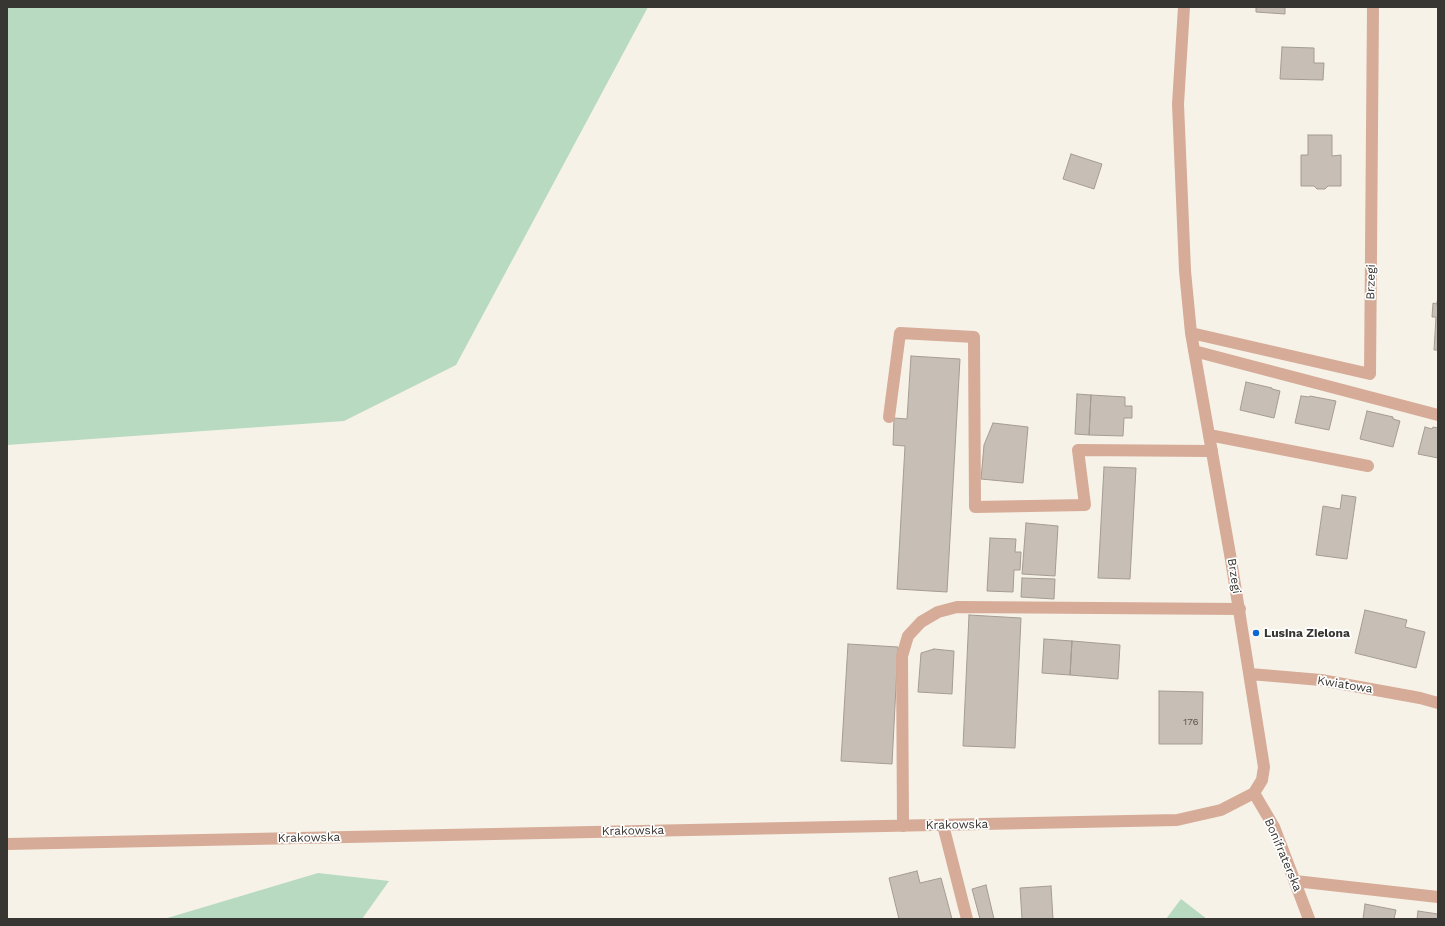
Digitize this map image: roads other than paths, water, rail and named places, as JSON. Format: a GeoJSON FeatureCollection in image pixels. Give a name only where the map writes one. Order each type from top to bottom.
{"type":"FeatureCollection","features":[{"type":"Feature","properties":{"kind":"street","name":"Brzegi"},"geometry":{"type":"LineString","coordinates":[[1184,7],[1178,104],[1184,271],[1191,333],[1240,609],[1264,767],[1262,780],[1254,793]]}},
{"type":"Feature","properties":{"kind":"street","name":"Brzegi"},"geometry":{"type":"LineString","coordinates":[[1191,333],[1370,374],[1373,7]]}},
{"type":"Feature","properties":{"kind":"street"},"geometry":{"type":"LineString","coordinates":[[889,417],[900,333],[974,337],[975,507],[1085,505],[1078,450],[1212,451]]}},
{"type":"Feature","properties":{"kind":"street"},"geometry":{"type":"LineString","coordinates":[[1194,351],[1438,415]]}},
{"type":"Feature","properties":{"kind":"street"},"geometry":{"type":"LineString","coordinates":[[1209,435],[1368,466]]}},
{"type":"Feature","properties":{"kind":"street"},"geometry":{"type":"LineString","coordinates":[[903,826],[902,656],[908,636],[922,622],[938,612],[957,606],[1240,609]]}},
{"type":"Feature","properties":{"kind":"street","name":"Kwiatowa"},"geometry":{"type":"LineString","coordinates":[[1250,674],[1321,680],[1420,698],[1438,703]]}},
{"type":"Feature","properties":{"kind":"street","name":"Krakowska"},"geometry":{"type":"LineString","coordinates":[[7,844],[1177,820],[1222,810],[1254,793]]}},
{"type":"Feature","properties":{"kind":"street","name":"Bonifraterska"},"geometry":{"type":"LineString","coordinates":[[1254,793],[1274,827],[1309,919]]}},
{"type":"Feature","properties":{"kind":"street"},"geometry":{"type":"LineString","coordinates":[[943,825],[967,919]]}},
{"type":"Feature","properties":{"kind":"street"},"geometry":{"type":"LineString","coordinates":[[1295,881],[1438,897]]}},
{"type":"Feature","properties":{"kind":"place","name":"Lusina Zielona"},"geometry":{"type":"Point","coordinates":[1256,633]}}]}
